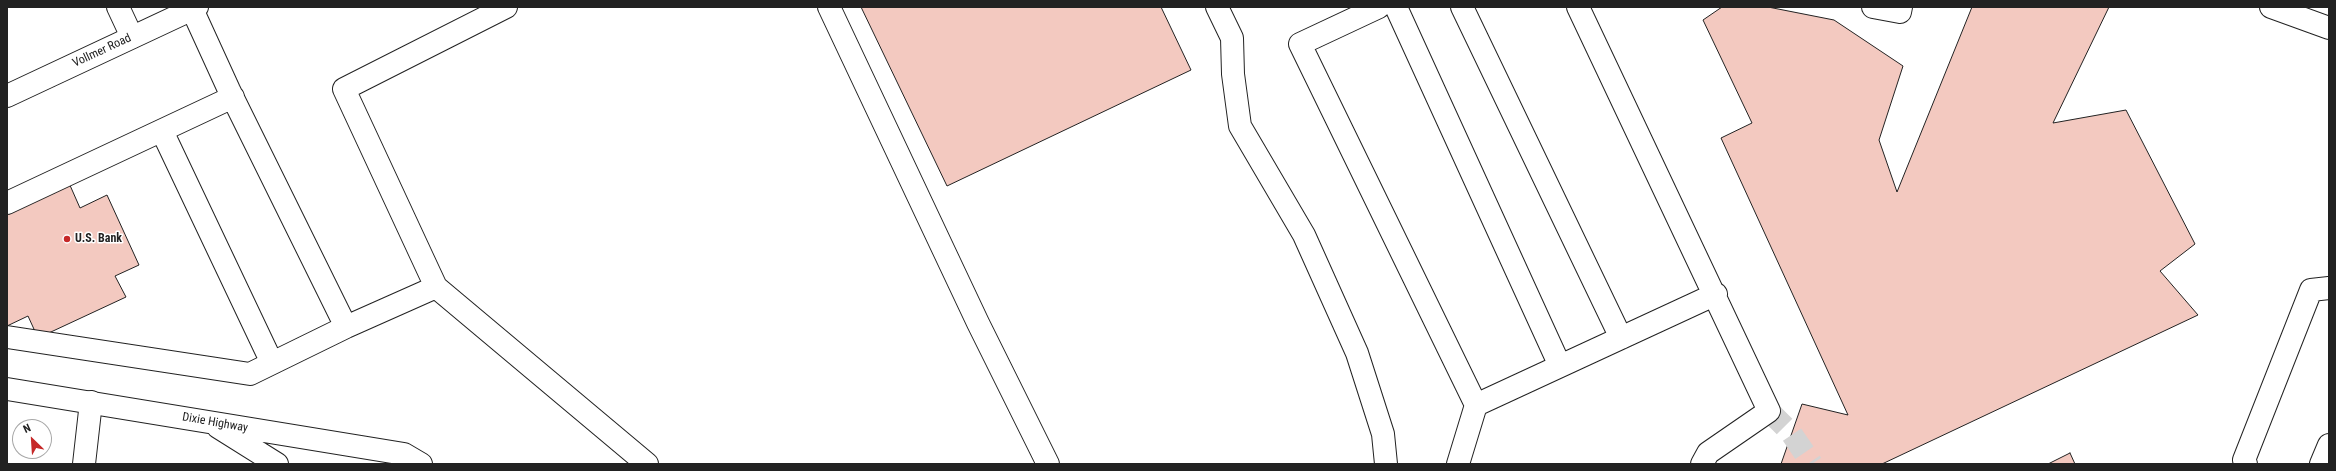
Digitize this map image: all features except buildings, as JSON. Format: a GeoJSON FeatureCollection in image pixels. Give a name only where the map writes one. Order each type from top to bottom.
{"type":"FeatureCollection","features":[{"type":"Feature","properties":{"kind":"main road"},"geometry":{"type":"LineString","coordinates":[[118,7],[132,37]]}},
{"type":"Feature","properties":{"kind":"main road"},"geometry":{"type":"LineString","coordinates":[[506,7],[344,89],[436,287],[647,464]]}},
{"type":"Feature","properties":{"kind":"main road"},"geometry":{"type":"LineString","coordinates":[[829,7],[978,323],[1048,464]]}},
{"type":"Feature","properties":{"kind":"main road"},"geometry":{"type":"LineString","coordinates":[[1217,7],[1232,38],[1233,74],[1240,126],[1304,236],[1357,354],[1383,434],[1386,464]]}},
{"type":"Feature","properties":{"kind":"main road"},"geometry":{"type":"LineString","coordinates":[[1379,7],[1300,44],[1476,405],[1458,464]]}},
{"type":"Feature","properties":{"kind":"main road"},"geometry":{"type":"LineString","coordinates":[[1396,7],[1560,366]]}},
{"type":"Feature","properties":{"kind":"main road"},"geometry":{"type":"LineString","coordinates":[[1462,7],[1621,338]]}},
{"type":"Feature","properties":{"kind":"main road"},"geometry":{"type":"LineString","coordinates":[[1578,7],[1716,294],[1769,411],[1708,453],[1702,464]]}},
{"type":"Feature","properties":{"kind":"main road"},"geometry":{"type":"LineString","coordinates":[[1873,7],[1900,12],[1901,7]]}},
{"type":"Feature","properties":{"kind":"main road"},"geometry":{"type":"LineString","coordinates":[[2271,7],[2329,28]]}},
{"type":"Feature","properties":{"kind":"main road"},"geometry":{"type":"LineString","coordinates":[[195,8],[233,97],[346,327]]}},
{"type":"Feature","properties":{"kind":"main road","name":"Vollmer Road"},"geometry":{"type":"LineString","coordinates":[[7,96],[195,8]]}},
{"type":"Feature","properties":{"kind":"main road"},"geometry":{"type":"LineString","coordinates":[[7,203],[233,97]]}},
{"type":"Feature","properties":{"kind":"main road"},"geometry":{"type":"LineString","coordinates":[[162,131],[272,363]]}},
{"type":"Feature","properties":{"kind":"main road"},"geometry":{"type":"LineString","coordinates":[[7,337],[250,374],[346,327],[436,287]]}},
{"type":"Feature","properties":{"kind":"main road"},"geometry":{"type":"LineString","coordinates":[[2246,464],[2244,460],[2311,290],[2329,288]]}},
{"type":"Feature","properties":{"kind":"main road"},"geometry":{"type":"LineString","coordinates":[[1476,405],[1716,294]]}},
{"type":"Feature","properties":{"kind":"main road","name":"Dixie Highway"},"geometry":{"type":"LineString","coordinates":[[7,388],[210,422],[411,461]]}},
{"type":"Feature","properties":{"kind":"main road"},"geometry":{"type":"LineString","coordinates":[[84,464],[91,402]]}},
{"type":"Feature","properties":{"kind":"main road"},"geometry":{"type":"LineString","coordinates":[[210,422],[277,464]]}},
{"type":"Feature","properties":{"kind":"main road"},"geometry":{"type":"LineString","coordinates":[[2321,464],[2329,445]]}},
{"type":"Feature","properties":{"kind":"tunnel"},"geometry":{"type":"LineString","coordinates":[[1769,411],[1791,433],[1812,464]]}},
{"type":"Feature","properties":{"kind":"place","name":"U.S. Bank"},"geometry":{"type":"Point","coordinates":[67,239]}}]}
